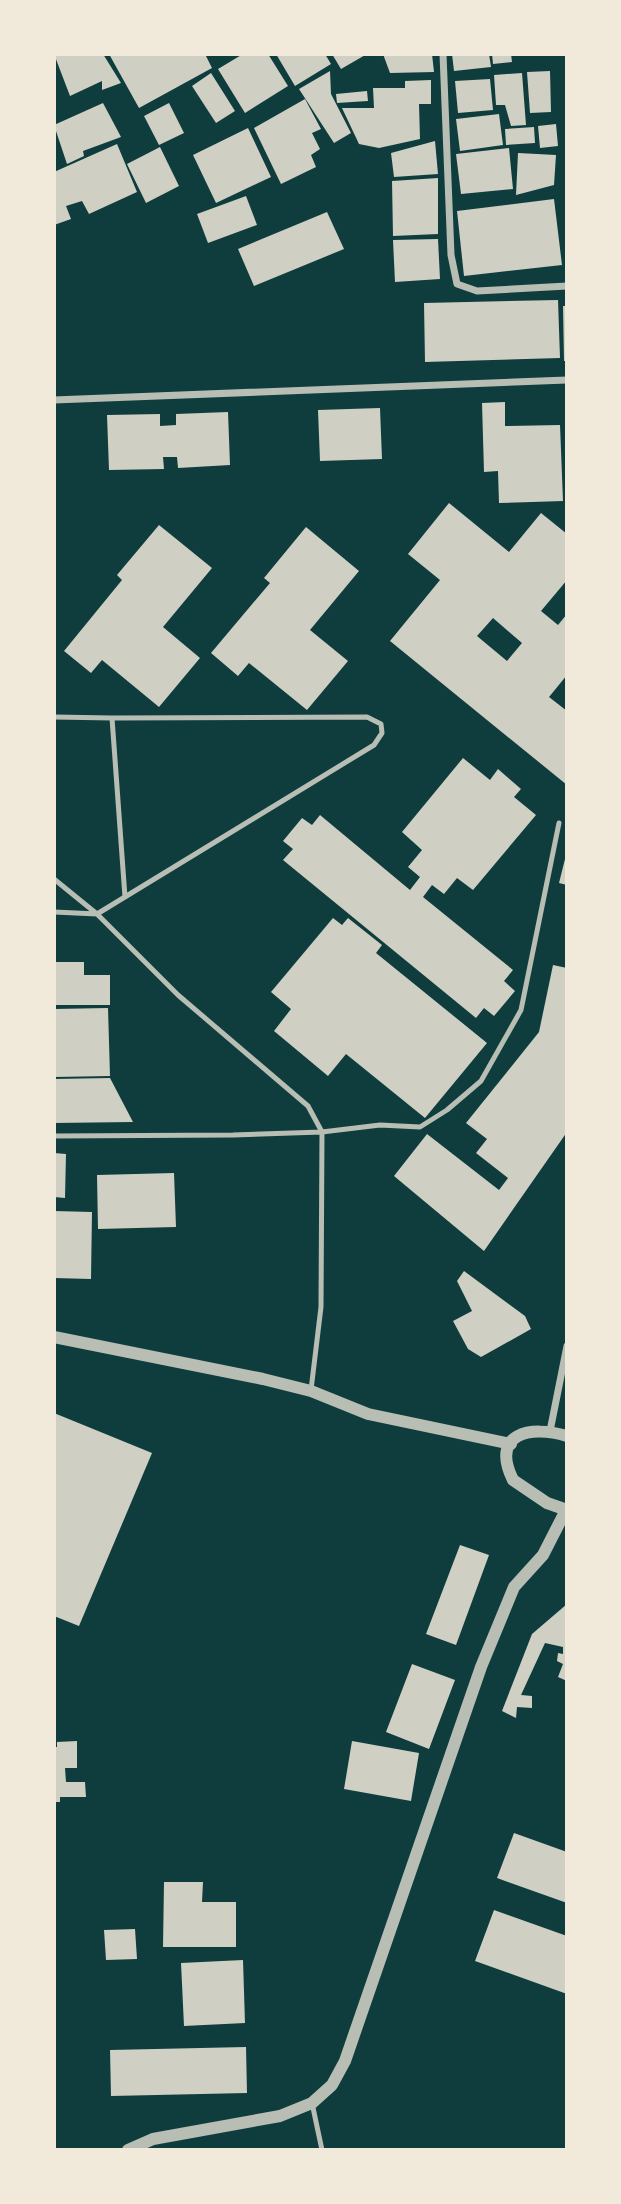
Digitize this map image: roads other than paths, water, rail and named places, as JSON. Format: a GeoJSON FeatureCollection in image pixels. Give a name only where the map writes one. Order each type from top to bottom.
{"type":"FeatureCollection","features":[{"type":"Feature","properties":{"kind":"street"},"geometry":{"type":"LineString","coordinates":[[443,54],[451,256],[457,284],[477,291],[567,286]]}},
{"type":"Feature","properties":{"kind":"street"},"geometry":{"type":"LineString","coordinates":[[54,400],[567,380]]}},
{"type":"Feature","properties":{"kind":"street"},"geometry":{"type":"LineString","coordinates":[[54,1337],[263,1378],[311,1391],[368,1414],[511,1444]]}},
{"type":"Feature","properties":{"kind":"street"},"geometry":{"type":"LineString","coordinates":[[550,1431],[567,1346]]}},
{"type":"Feature","properties":{"kind":"street"},"geometry":{"type":"LineString","coordinates":[[128,2150],[153,2139],[280,2116],[312,2103],[332,2085],[345,2061],[481,1667],[514,1587],[543,1555],[566,1510],[547,1503],[513,1480],[506,1456],[511,1444],[526,1432],[550,1431],[567,1436]]}},
{"type":"Feature","properties":{"kind":"lane"},"geometry":{"type":"LineString","coordinates":[[54,717],[367,717],[376,720],[382,729],[379,740],[374,745],[97,914],[54,912]]}},
{"type":"Feature","properties":{"kind":"lane"},"geometry":{"type":"LineString","coordinates":[[112,718],[125,897]]}},
{"type":"Feature","properties":{"kind":"lane"},"geometry":{"type":"LineString","coordinates":[[54,1136],[322,1132],[380,1125],[419,1127],[447,1110],[481,1081],[521,1010],[559,823]]}},
{"type":"Feature","properties":{"kind":"lane"},"geometry":{"type":"LineString","coordinates":[[54,879],[97,914],[178,995],[308,1105],[322,1132],[321,1307],[311,1391]]}},
{"type":"Feature","properties":{"kind":"lane"},"geometry":{"type":"LineString","coordinates":[[312,2103],[322,2150]]}}]}
